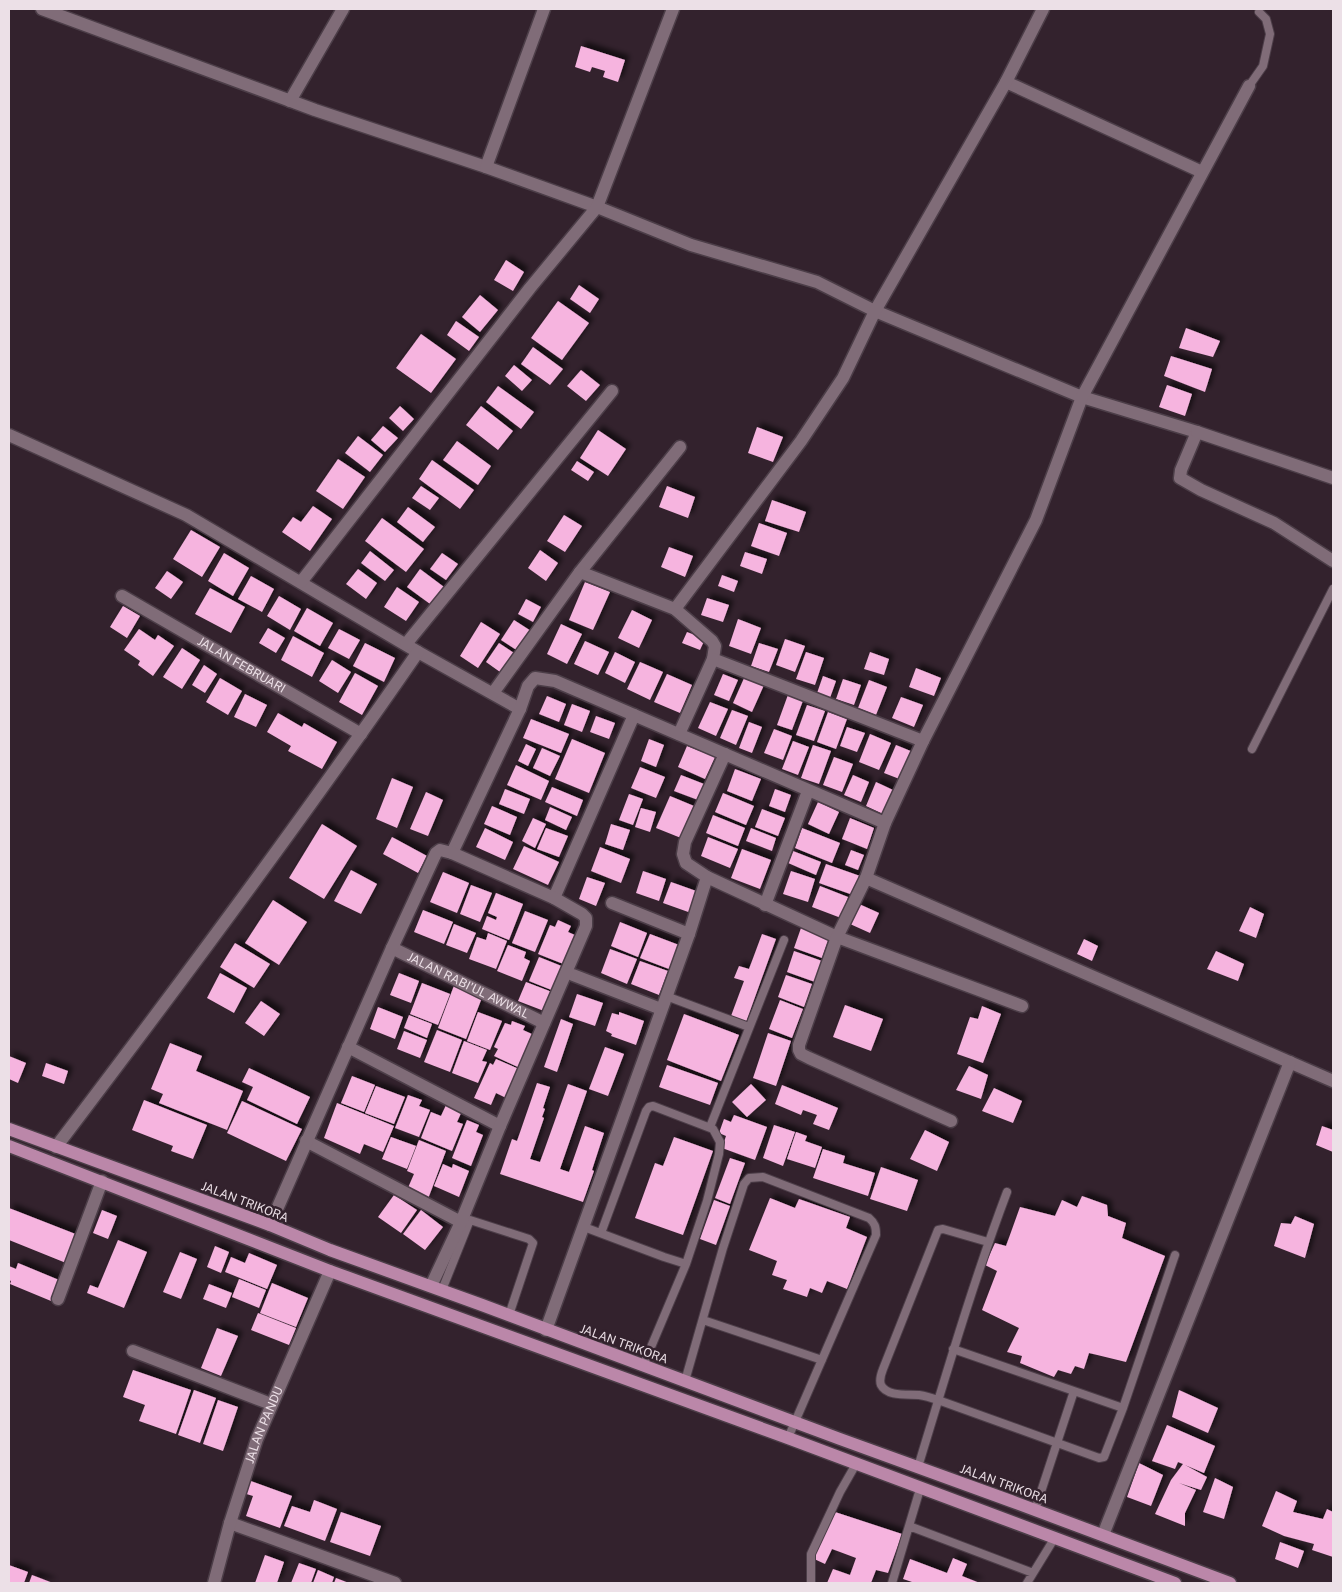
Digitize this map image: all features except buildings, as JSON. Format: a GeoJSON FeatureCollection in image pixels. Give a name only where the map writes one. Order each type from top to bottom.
{"type":"FeatureCollection","features":[{"type":"Feature","properties":{"kind":"main road","name":"JALAN TRIKORA"},"geometry":{"type":"LineString","coordinates":[[9,1129],[217,1205],[338,1253],[437,1288],[1230,1583]]}},
{"type":"Feature","properties":{"kind":"main road"},"geometry":{"type":"LineString","coordinates":[[9,1146],[330,1270],[788,1438],[1174,1583]]}},
{"type":"Feature","properties":{"kind":"main road"},"geometry":{"type":"LineString","coordinates":[[209,1223],[217,1205]]}},
{"type":"Feature","properties":{"kind":"street"},"geometry":{"type":"LineString","coordinates":[[42,9],[290,101],[486,167],[596,207],[691,245],[817,282],[875,311],[1082,397],[1197,432],[1333,478]]}},
{"type":"Feature","properties":{"kind":"street"},"geometry":{"type":"LineString","coordinates":[[290,101],[343,9]]}},
{"type":"Feature","properties":{"kind":"street"},"geometry":{"type":"LineString","coordinates":[[486,167],[544,9]]}},
{"type":"Feature","properties":{"kind":"street"},"geometry":{"type":"LineString","coordinates":[[301,582],[530,288],[596,207],[673,9]]}},
{"type":"Feature","properties":{"kind":"street"},"geometry":{"type":"LineString","coordinates":[[675,609],[802,441],[843,378],[875,311],[1006,82],[1043,9]]}},
{"type":"Feature","properties":{"kind":"street"},"geometry":{"type":"LineString","coordinates":[[1006,82],[1202,172]]}},
{"type":"Feature","properties":{"kind":"street"},"geometry":{"type":"LineString","coordinates":[[951,1121],[809,1058],[801,1054],[799,1050],[837,937],[866,878],[885,824],[923,741],[1036,520],[1082,397],[1249,86]]}},
{"type":"Feature","properties":{"kind":"street"},"geometry":{"type":"LineString","coordinates":[[406,644],[612,391]]}},
{"type":"Feature","properties":{"kind":"street"},"geometry":{"type":"LineString","coordinates":[[1197,432],[1181,470],[1180,478],[1201,490],[1274,523],[1333,561]]}},
{"type":"Feature","properties":{"kind":"street"},"geometry":{"type":"LineString","coordinates":[[9,435],[186,515],[418,652],[520,709]]}},
{"type":"Feature","properties":{"kind":"street"},"geometry":{"type":"LineString","coordinates":[[493,693],[580,572],[680,446]]}},
{"type":"Feature","properties":{"kind":"street"},"geometry":{"type":"LineString","coordinates":[[580,572],[675,609],[712,641],[715,646],[714,659],[679,734]]}},
{"type":"Feature","properties":{"kind":"street","name":"JALAN FEBRUARI"},"geometry":{"type":"LineString","coordinates":[[122,596],[361,734]]}},
{"type":"Feature","properties":{"kind":"street"},"geometry":{"type":"LineString","coordinates":[[56,1147],[158,1012],[361,734],[418,652]]}},
{"type":"Feature","properties":{"kind":"street"},"geometry":{"type":"LineString","coordinates":[[714,659],[923,741]]}},
{"type":"Feature","properties":{"kind":"street"},"geometry":{"type":"LineString","coordinates":[[452,853],[520,709],[528,686],[535,678],[555,681],[885,824]]}},
{"type":"Feature","properties":{"kind":"street"},"geometry":{"type":"LineString","coordinates":[[554,898],[634,715]]}},
{"type":"Feature","properties":{"kind":"street"},"geometry":{"type":"LineString","coordinates":[[724,754],[685,842],[683,854],[686,863],[707,877],[837,937],[1022,1006]]}},
{"type":"Feature","properties":{"kind":"street"},"geometry":{"type":"LineString","coordinates":[[765,905],[808,791]]}},
{"type":"Feature","properties":{"kind":"street"},"geometry":{"type":"LineString","coordinates":[[270,1225],[436,853],[440,850],[452,853],[554,898],[582,914],[587,922],[500,1126],[461,1222],[437,1288]]}},
{"type":"Feature","properties":{"kind":"street"},"geometry":{"type":"LineString","coordinates":[[546,1330],[707,877]]}},
{"type":"Feature","properties":{"kind":"street"},"geometry":{"type":"LineString","coordinates":[[866,878],[1333,1081]]}},
{"type":"Feature","properties":{"kind":"street"},"geometry":{"type":"LineString","coordinates":[[612,903],[688,934]]}},
{"type":"Feature","properties":{"kind":"street","name":"JALAN RABI'UL AWWAL"},"geometry":{"type":"LineString","coordinates":[[392,948],[544,1023]]}},
{"type":"Feature","properties":{"kind":"street"},"geometry":{"type":"LineString","coordinates":[[573,975],[661,1009]]}},
{"type":"Feature","properties":{"kind":"street"},"geometry":{"type":"LineString","coordinates":[[348,1048],[500,1126]]}},
{"type":"Feature","properties":{"kind":"street"},"geometry":{"type":"LineString","coordinates":[[1103,1535],[1290,1062]]}},
{"type":"Feature","properties":{"kind":"street"},"geometry":{"type":"LineString","coordinates":[[306,1141],[461,1222]]}},
{"type":"Feature","properties":{"kind":"street"},"geometry":{"type":"LineString","coordinates":[[58,1299],[102,1181]]}},
{"type":"Feature","properties":{"kind":"street","name":"JALAN PANDU"},"geometry":{"type":"LineString","coordinates":[[214,1583],[252,1453],[330,1270]]}},
{"type":"Feature","properties":{"kind":"street"},"geometry":{"type":"LineString","coordinates":[[133,1351],[272,1404]]}},
{"type":"Feature","properties":{"kind":"street"},"geometry":{"type":"LineString","coordinates":[[230,1523],[395,1583]]}},
{"type":"Feature","properties":{"kind":"lane"},"geometry":{"type":"LineString","coordinates":[[1249,86],[1263,66],[1270,34],[1266,19],[1259,12]]}},
{"type":"Feature","properties":{"kind":"lane"},"geometry":{"type":"LineString","coordinates":[[1252,748],[1333,589]]}},
{"type":"Feature","properties":{"kind":"lane"},"geometry":{"type":"LineString","coordinates":[[710,1127],[784,940]]}},
{"type":"Feature","properties":{"kind":"lane"},"geometry":{"type":"LineString","coordinates":[[666,996],[749,1027]]}},
{"type":"Feature","properties":{"kind":"lane"},"geometry":{"type":"LineString","coordinates":[[601,1233],[637,1132],[649,1107],[653,1106],[710,1127],[717,1134],[720,1142],[719,1154],[707,1201],[686,1264],[643,1366]]}},
{"type":"Feature","properties":{"kind":"lane"},"geometry":{"type":"LineString","coordinates":[[685,1381],[744,1184],[749,1178],[763,1177],[869,1218],[874,1222],[876,1235],[788,1438]]}},
{"type":"Feature","properties":{"kind":"lane"},"geometry":{"type":"LineString","coordinates":[[918,1467],[988,1242],[1007,1192]]}},
{"type":"Feature","properties":{"kind":"lane"},"geometry":{"type":"LineString","coordinates":[[437,1288],[470,1220],[529,1239],[533,1243],[509,1315]]}},
{"type":"Feature","properties":{"kind":"lane"},"geometry":{"type":"LineString","coordinates":[[584,1227],[686,1264]]}},
{"type":"Feature","properties":{"kind":"lane"},"geometry":{"type":"LineString","coordinates":[[988,1242],[943,1229],[938,1230],[883,1369],[880,1378],[882,1386],[887,1391],[897,1394],[919,1395],[938,1400],[1099,1458],[1104,1457],[1123,1408],[1175,1255]]}},
{"type":"Feature","properties":{"kind":"lane"},"geometry":{"type":"LineString","coordinates":[[703,1320],[822,1360]]}},
{"type":"Feature","properties":{"kind":"lane"},"geometry":{"type":"LineString","coordinates":[[954,1349],[1123,1408]]}},
{"type":"Feature","properties":{"kind":"lane"},"geometry":{"type":"LineString","coordinates":[[1035,1510],[1074,1391]]}},
{"type":"Feature","properties":{"kind":"lane"},"geometry":{"type":"LineString","coordinates":[[811,1583],[810,1554],[840,1492],[856,1464]]}},
{"type":"Feature","properties":{"kind":"lane"},"geometry":{"type":"LineString","coordinates":[[892,1583],[920,1489]]}},
{"type":"Feature","properties":{"kind":"lane"},"geometry":{"type":"LineString","coordinates":[[909,1526],[1033,1573]]}},
{"type":"Feature","properties":{"kind":"lane"},"geometry":{"type":"LineString","coordinates":[[1027,1583],[1054,1539]]}}]}
